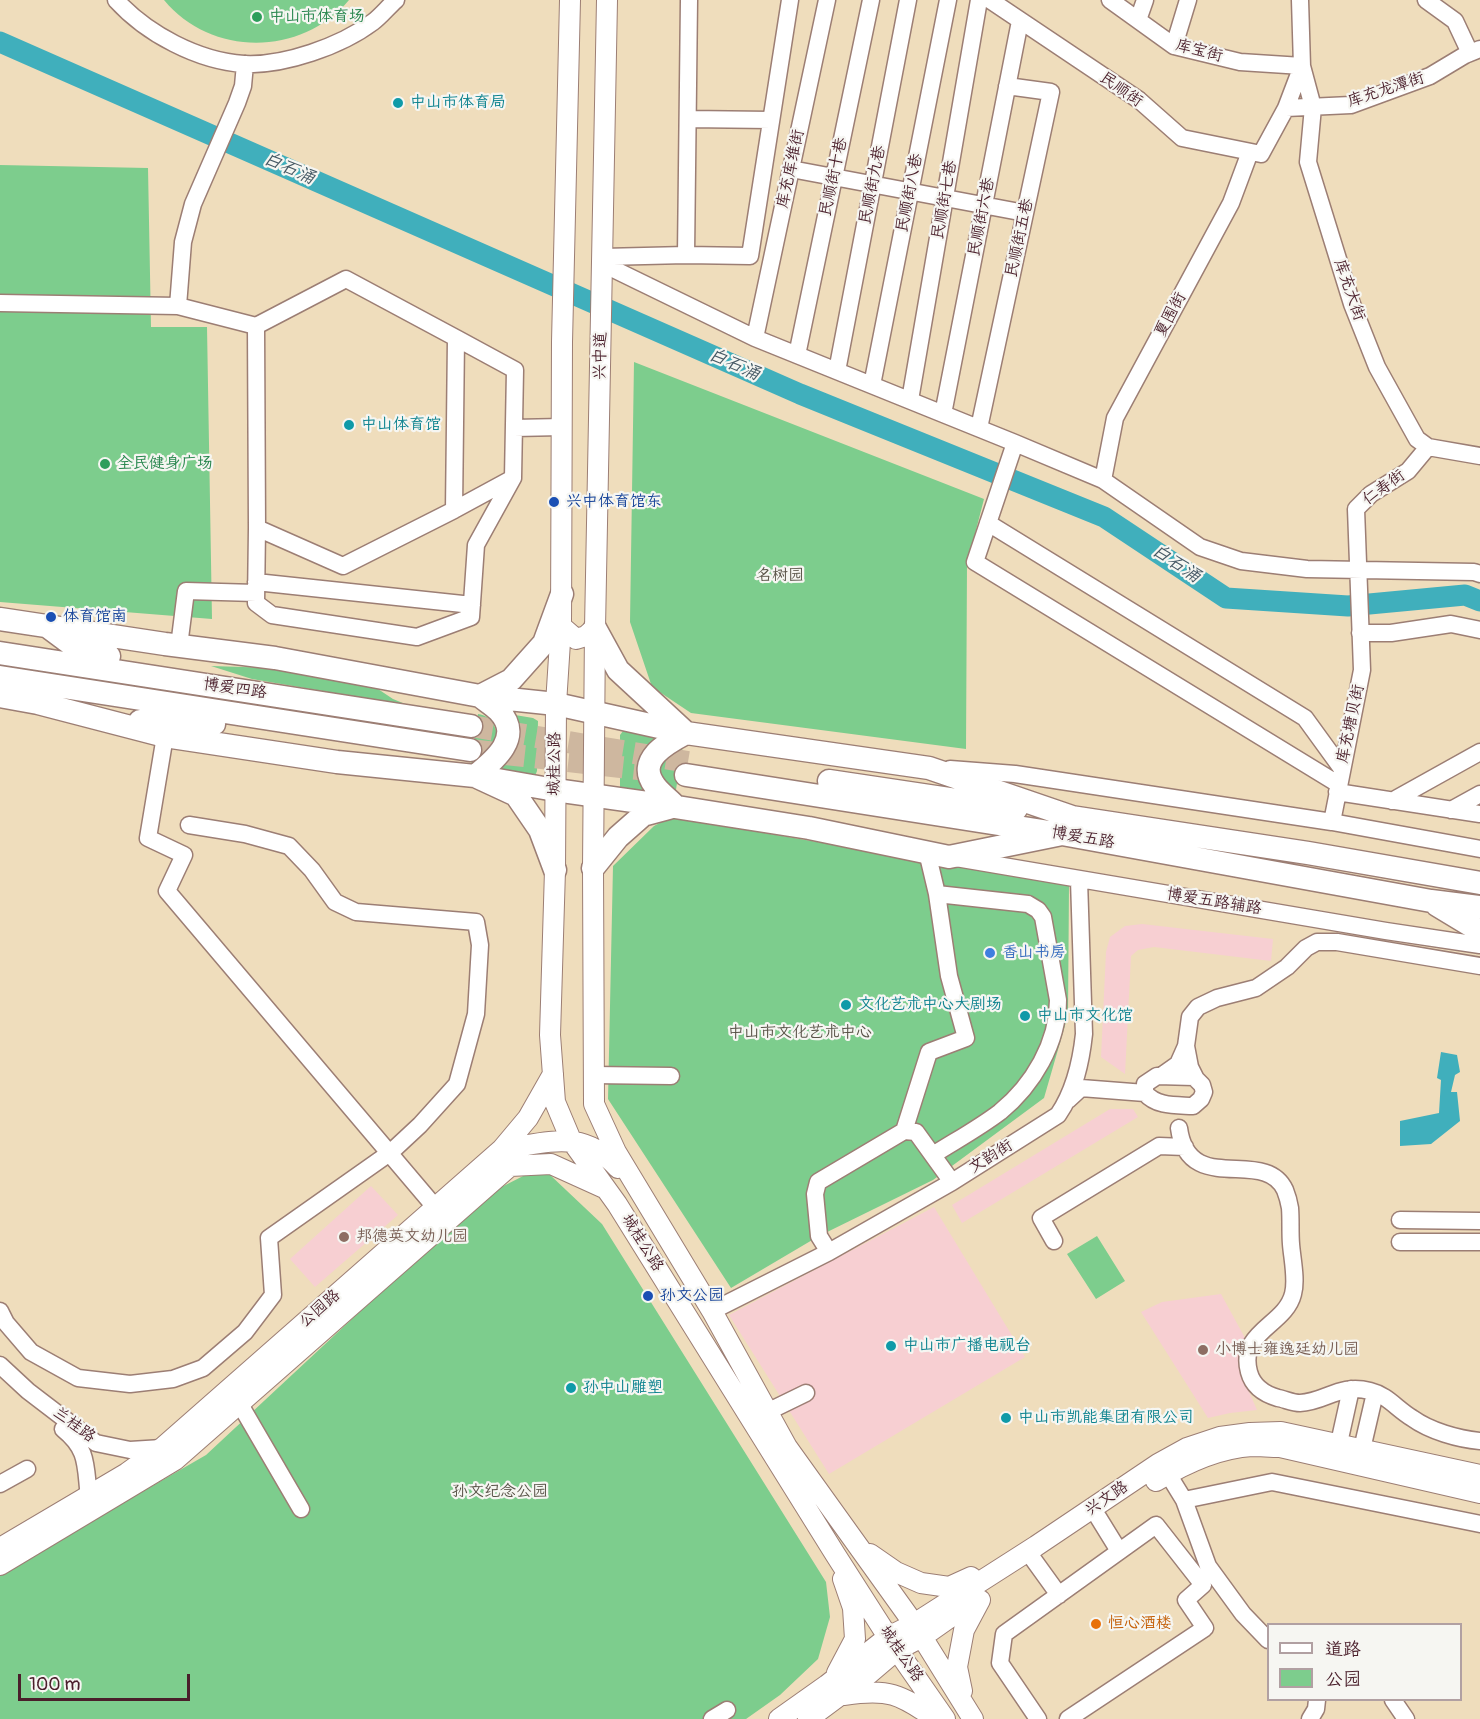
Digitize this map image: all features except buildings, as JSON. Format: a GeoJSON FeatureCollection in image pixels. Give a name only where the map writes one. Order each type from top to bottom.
{"type":"FeatureCollection","features":[{"type":"Feature","properties":{"kind":"highway"},"geometry":{"type":"LineString","coordinates":[[480,696],[511,680],[544,643],[562,594]]}},
{"type":"Feature","properties":{"kind":"highway"},"geometry":{"type":"LineString","coordinates":[[0,619],[275,658],[480,696],[556,704],[686,733],[929,768],[1067,825]]}},
{"type":"Feature","properties":{"kind":"highway"},"geometry":{"type":"LineString","coordinates":[[45,625],[79,650],[152,665],[174,680]]}},
{"type":"Feature","properties":{"kind":"highway"},"geometry":{"type":"LineString","coordinates":[[595,628],[618,670],[686,733]]}},
{"type":"Feature","properties":{"kind":"highway","name":"博爱四路"},"geometry":{"type":"LineString","coordinates":[[0,653],[471,726]]}},
{"type":"Feature","properties":{"kind":"highway","name":"博爱四路"},"geometry":{"type":"LineString","coordinates":[[0,677],[470,750]]}},
{"type":"Feature","properties":{"kind":"highway"},"geometry":{"type":"LineString","coordinates":[[0,696],[38,703],[165,736],[337,762],[476,776],[809,828],[949,857],[1067,825]]}},
{"type":"Feature","properties":{"kind":"highway"},"geometry":{"type":"LineString","coordinates":[[476,776],[500,756],[508,738],[506,721],[480,696]]}},
{"type":"Feature","properties":{"kind":"highway"},"geometry":{"type":"LineString","coordinates":[[38,703],[61,704],[145,722],[206,723],[353,748],[388,751],[408,749],[423,743]]}},
{"type":"Feature","properties":{"kind":"highway"},"geometry":{"type":"LineString","coordinates":[[676,807],[654,786],[649,772],[650,763],[663,745],[686,733]]}},
{"type":"Feature","properties":{"kind":"highway","name":"博爱五路"},"geometry":{"type":"LineString","coordinates":[[687,768],[1067,825],[1308,853],[1480,883]]}},
{"type":"Feature","properties":{"kind":"highway"},"geometry":{"type":"LineString","coordinates":[[476,776],[516,795],[540,830],[555,870]]}},
{"type":"Feature","properties":{"kind":"highway"},"geometry":{"type":"LineString","coordinates":[[593,868],[618,837],[643,814],[676,807]]}},
{"type":"Feature","properties":{"kind":"highway","name":"博爱五路"},"geometry":{"type":"LineString","coordinates":[[1067,825],[1431,901],[1480,907]]}},
{"type":"Feature","properties":{"kind":"highway"},"geometry":{"type":"LineString","coordinates":[[1431,901],[1480,931]]}},
{"type":"Feature","properties":{"kind":"main road"},"geometry":{"type":"LineString","coordinates":[[556,704],[562,594],[563,327],[570,0]]}},
{"type":"Feature","properties":{"kind":"main road","name":"兴中道"},"geometry":{"type":"LineString","coordinates":[[596,712],[595,628],[608,0]]}},
{"type":"Feature","properties":{"kind":"main road"},"geometry":{"type":"LineString","coordinates":[[561,626],[576,639],[586,636],[595,628]]}},
{"type":"Feature","properties":{"kind":"main road","name":"城桂公路"},"geometry":{"type":"LineString","coordinates":[[556,704],[555,870],[550,1035],[555,1102],[571,1140],[606,1189],[835,1554],[945,1719]]}},
{"type":"Feature","properties":{"kind":"main road","name":"城桂公路"},"geometry":{"type":"LineString","coordinates":[[596,712],[593,868],[594,1104],[615,1152],[712,1311],[787,1447],[918,1630],[969,1712]]}},
{"type":"Feature","properties":{"kind":"main road","name":"公园路"},"geometry":{"type":"LineString","coordinates":[[0,1548],[92,1502],[133,1478],[175,1460],[235,1396],[435,1208],[502,1149],[528,1118],[553,1074]]}},
{"type":"Feature","properties":{"kind":"main road"},"geometry":{"type":"LineString","coordinates":[[502,1149],[571,1140],[590,1145],[606,1154],[639,1192]]}},
{"type":"Feature","properties":{"kind":"main road","name":"公园路"},"geometry":{"type":"LineString","coordinates":[[133,1478],[162,1448],[235,1396],[510,1166],[551,1164],[606,1189]]}},
{"type":"Feature","properties":{"kind":"main road","name":"兴文路"},"geometry":{"type":"LineString","coordinates":[[918,1630],[1034,1553],[1158,1464],[1187,1448],[1220,1437],[1281,1432],[1480,1475]]}},
{"type":"Feature","properties":{"kind":"main road","name":"兴文路"},"geometry":{"type":"LineString","coordinates":[[779,1719],[833,1690],[893,1643],[985,1593],[1034,1553],[1194,1461],[1251,1446],[1280,1447],[1480,1493]]}},
{"type":"Feature","properties":{"kind":"main road","name":"公园路"},"geometry":{"type":"LineString","coordinates":[[0,1565],[92,1502]]}},
{"type":"Feature","properties":{"kind":"main road"},"geometry":{"type":"LineString","coordinates":[[855,1543],[896,1572],[921,1583],[949,1587],[1034,1553]]}},
{"type":"Feature","properties":{"kind":"main road"},"geometry":{"type":"LineString","coordinates":[[835,1554],[852,1608],[855,1639],[833,1690],[872,1690],[896,1695],[936,1719]]}},
{"type":"Feature","properties":{"kind":"main road"},"geometry":{"type":"LineString","coordinates":[[969,1712],[957,1667],[964,1630],[985,1593]]}},
{"type":"Feature","properties":{"kind":"main road","name":"兴文路"},"geometry":{"type":"LineString","coordinates":[[808,1719],[833,1690]]}},
{"type":"Feature","properties":{"kind":"street"},"geometry":{"type":"LineString","coordinates":[[116,0],[130,15],[164,39],[202,55],[245,64],[289,59],[333,46],[373,22],[396,0]]}},
{"type":"Feature","properties":{"kind":"street"},"geometry":{"type":"LineString","coordinates":[[686,255],[689,0]]}},
{"type":"Feature","properties":{"kind":"street"},"geometry":{"type":"LineString","coordinates":[[603,261],[686,255],[750,256],[790,0]]}},
{"type":"Feature","properties":{"kind":"street","name":"库充库维街"},"geometry":{"type":"LineString","coordinates":[[755,338],[827,0]]}},
{"type":"Feature","properties":{"kind":"street","name":"民顺街十巷"},"geometry":{"type":"LineString","coordinates":[[797,355],[871,0]]}},
{"type":"Feature","properties":{"kind":"street","name":"民顺街九巷"},"geometry":{"type":"LineString","coordinates":[[837,371],[908,0]]}},
{"type":"Feature","properties":{"kind":"street","name":"民顺街八巷"},"geometry":{"type":"LineString","coordinates":[[872,385],[948,0]]}},
{"type":"Feature","properties":{"kind":"street","name":"民顺街七巷"},"geometry":{"type":"LineString","coordinates":[[910,400],[979,0]]}},
{"type":"Feature","properties":{"kind":"street","name":"民顺街"},"geometry":{"type":"LineString","coordinates":[[990,0],[1139,100],[1182,138],[1256,153]]}},
{"type":"Feature","properties":{"kind":"street","name":"库宝街"},"geometry":{"type":"LineString","coordinates":[[1110,0],[1174,46],[1240,62],[1302,66]]}},
{"type":"Feature","properties":{"kind":"street"},"geometry":{"type":"LineString","coordinates":[[1138,20],[1145,0]]}},
{"type":"Feature","properties":{"kind":"street"},"geometry":{"type":"LineString","coordinates":[[1174,46],[1188,0]]}},
{"type":"Feature","properties":{"kind":"street","name":"库充大街"},"geometry":{"type":"LineString","coordinates":[[1300,0],[1302,66],[1313,107],[1308,162],[1352,304],[1382,377],[1417,439],[1428,447]]}},
{"type":"Feature","properties":{"kind":"street"},"geometry":{"type":"LineString","coordinates":[[1426,0],[1455,21],[1475,51]]}},
{"type":"Feature","properties":{"kind":"street","name":"民顺街六巷"},"geometry":{"type":"LineString","coordinates":[[943,414],[1020,21]]}},
{"type":"Feature","properties":{"kind":"street","name":"库充龙潭街"},"geometry":{"type":"LineString","coordinates":[[1286,108],[1351,105],[1430,76],[1475,51]]}},
{"type":"Feature","properties":{"kind":"street"},"geometry":{"type":"LineString","coordinates":[[178,306],[183,242],[193,204],[230,124],[243,86],[245,64]]}},
{"type":"Feature","properties":{"kind":"street","name":"库充大街"},"geometry":{"type":"LineString","coordinates":[[1256,153],[1286,108],[1302,66]]}},
{"type":"Feature","properties":{"kind":"street","name":"民顺街五巷"},"geometry":{"type":"LineString","coordinates":[[979,428],[1051,92],[1007,86]]}},
{"type":"Feature","properties":{"kind":"street"},"geometry":{"type":"LineString","coordinates":[[688,119],[771,120]]}},
{"type":"Feature","properties":{"kind":"street","name":"夏围街"},"geometry":{"type":"LineString","coordinates":[[1103,480],[1115,418],[1256,153]]}},
{"type":"Feature","properties":{"kind":"street"},"geometry":{"type":"LineString","coordinates":[[791,169],[1025,213]]}},
{"type":"Feature","properties":{"kind":"street"},"geometry":{"type":"LineString","coordinates":[[603,261],[755,338],[979,428],[1013,448],[1103,480],[1200,547],[1241,561],[1307,569],[1480,574]]}},
{"type":"Feature","properties":{"kind":"street"},"geometry":{"type":"LineString","coordinates":[[0,303],[178,306],[256,326],[346,279],[515,370],[513,478],[476,545],[471,617],[417,637],[272,615],[256,603],[256,326]]}},
{"type":"Feature","properties":{"kind":"street"},"geometry":{"type":"LineString","coordinates":[[454,510],[456,338]]}},
{"type":"Feature","properties":{"kind":"street"},"geometry":{"type":"LineString","coordinates":[[514,428],[562,427]]}},
{"type":"Feature","properties":{"kind":"street"},"geometry":{"type":"LineString","coordinates":[[1428,447],[1480,456]]}},
{"type":"Feature","properties":{"kind":"street","name":"仁寿街"},"geometry":{"type":"LineString","coordinates":[[1358,570],[1356,509],[1371,494],[1408,471],[1428,447]]}},
{"type":"Feature","properties":{"kind":"street"},"geometry":{"type":"LineString","coordinates":[[1013,448],[975,562],[1339,782],[1392,801],[1480,814]]}},
{"type":"Feature","properties":{"kind":"street"},"geometry":{"type":"LineString","coordinates":[[257,528],[343,566],[513,478]]}},
{"type":"Feature","properties":{"kind":"street"},"geometry":{"type":"LineString","coordinates":[[988,523],[1305,718],[1339,782]]}},
{"type":"Feature","properties":{"kind":"street","name":"库充塘贝街"},"geometry":{"type":"LineString","coordinates":[[1332,822],[1362,670],[1358,570]]}},
{"type":"Feature","properties":{"kind":"street"},"geometry":{"type":"LineString","coordinates":[[179,646],[186,591],[256,588],[472,605]]}},
{"type":"Feature","properties":{"kind":"street"},"geometry":{"type":"LineString","coordinates":[[1360,629],[1391,633],[1451,624],[1480,630]]}},
{"type":"Feature","properties":{"kind":"street"},"geometry":{"type":"LineString","coordinates":[[165,736],[148,838],[184,855],[166,891],[435,1208]]}},
{"type":"Feature","properties":{"kind":"street"},"geometry":{"type":"LineString","coordinates":[[1392,801],[1480,752]]}},
{"type":"Feature","properties":{"kind":"street"},"geometry":{"type":"LineString","coordinates":[[929,768],[1015,774],[1332,822],[1480,849]]}},
{"type":"Feature","properties":{"kind":"street"},"geometry":{"type":"LineString","coordinates":[[1451,810],[1480,794]]}},
{"type":"Feature","properties":{"kind":"street"},"geometry":{"type":"LineString","coordinates":[[0,1311],[6,1323],[32,1353],[78,1378],[130,1384],[173,1379],[203,1368],[244,1332],[273,1295],[269,1238],[389,1153],[420,1125],[456,1084],[476,1014],[480,945],[476,922],[356,912],[335,902],[312,870],[289,846],[245,834],[189,825]]}},
{"type":"Feature","properties":{"kind":"street"},"geometry":{"type":"LineString","coordinates":[[904,1131],[929,1052],[966,1038],[949,976],[937,894],[927,852]]}},
{"type":"Feature","properties":{"kind":"street","name":"博爱五路辅路"},"geometry":{"type":"LineString","coordinates":[[949,857],[1480,945]]}},
{"type":"Feature","properties":{"kind":"street","name":"文韵街"},"geometry":{"type":"LineString","coordinates":[[712,1311],[829,1252],[952,1182],[1058,1115],[1068,1100],[1082,1059],[1084,1034],[1079,880]]}},
{"type":"Feature","properties":{"kind":"street"},"geometry":{"type":"LineString","coordinates":[[933,1155],[997,1114],[1008,1104],[1048,1052],[1058,1010],[1043,917],[1038,910],[1028,904],[937,894]]}},
{"type":"Feature","properties":{"kind":"street"},"geometry":{"type":"LineString","coordinates":[[1145,1089],[1149,1080],[1161,1076],[1178,1064],[1186,1047],[1190,1017],[1198,1007],[1217,998],[1256,988],[1287,967],[1306,948],[1317,942],[1337,942],[1480,966]]}},
{"type":"Feature","properties":{"kind":"street"},"geometry":{"type":"LineString","coordinates":[[1186,1047],[1190,1067],[1204,1092],[1201,1099],[1184,1114],[1179,1128],[1180,1139],[1185,1147],[1196,1162],[1209,1167],[1247,1170],[1273,1176],[1284,1188],[1290,1206],[1293,1294],[1283,1311],[1255,1338],[1248,1352],[1246,1361],[1251,1381],[1265,1394],[1300,1403],[1342,1390],[1351,1389],[1375,1393],[1386,1397],[1407,1416],[1426,1427],[1480,1441]]}},
{"type":"Feature","properties":{"kind":"street"},"geometry":{"type":"LineString","coordinates":[[1078,1070],[1084,1080],[1145,1089]]}},
{"type":"Feature","properties":{"kind":"street"},"geometry":{"type":"LineString","coordinates":[[593,1076],[671,1076]]}},
{"type":"Feature","properties":{"kind":"street"},"geometry":{"type":"LineString","coordinates":[[1161,1076],[1194,1077],[1196,1079]]}},
{"type":"Feature","properties":{"kind":"street"},"geometry":{"type":"LineString","coordinates":[[1068,1100],[1081,1088],[1145,1089]]}},
{"type":"Feature","properties":{"kind":"street"},"geometry":{"type":"LineString","coordinates":[[1145,1089],[1151,1100],[1170,1113],[1179,1128]]}},
{"type":"Feature","properties":{"kind":"street"},"geometry":{"type":"LineString","coordinates":[[1160,1104],[1193,1106]]}},
{"type":"Feature","properties":{"kind":"street"},"geometry":{"type":"LineString","coordinates":[[829,1252],[819,1236],[815,1194],[818,1182],[904,1131],[916,1132],[952,1182]]}},
{"type":"Feature","properties":{"kind":"street"},"geometry":{"type":"LineString","coordinates":[[1054,1241],[1041,1218],[1159,1146],[1185,1147]]}},
{"type":"Feature","properties":{"kind":"street"},"geometry":{"type":"LineString","coordinates":[[1400,1220],[1480,1221]]}},
{"type":"Feature","properties":{"kind":"street"},"geometry":{"type":"LineString","coordinates":[[1400,1242],[1480,1242]]}},
{"type":"Feature","properties":{"kind":"street","name":"兰桂路"},"geometry":{"type":"LineString","coordinates":[[0,1365],[28,1391],[96,1443],[130,1450],[162,1448]]}},
{"type":"Feature","properties":{"kind":"street","name":"兰桂路"},"geometry":{"type":"LineString","coordinates":[[0,1377],[79,1444],[86,1465],[92,1502]]}},
{"type":"Feature","properties":{"kind":"street"},"geometry":{"type":"LineString","coordinates":[[1339,1443],[1351,1389]]}},
{"type":"Feature","properties":{"kind":"street"},"geometry":{"type":"LineString","coordinates":[[1362,1449],[1375,1393]]}},
{"type":"Feature","properties":{"kind":"street"},"geometry":{"type":"LineString","coordinates":[[766,1412],[806,1394]]}},
{"type":"Feature","properties":{"kind":"street"},"geometry":{"type":"LineString","coordinates":[[235,1396],[301,1509]]}},
{"type":"Feature","properties":{"kind":"street"},"geometry":{"type":"LineString","coordinates":[[114,1447],[125,1460],[133,1478]]}},
{"type":"Feature","properties":{"kind":"street"},"geometry":{"type":"LineString","coordinates":[[0,1484],[27,1469]]}},
{"type":"Feature","properties":{"kind":"street"},"geometry":{"type":"LineString","coordinates":[[1168,1474],[1184,1500],[1208,1566],[1243,1614],[1267,1638]]}},
{"type":"Feature","properties":{"kind":"street"},"geometry":{"type":"LineString","coordinates":[[1184,1500],[1272,1482],[1480,1524]]}},
{"type":"Feature","properties":{"kind":"street"},"geometry":{"type":"LineString","coordinates":[[1098,1517],[1119,1551]]}},
{"type":"Feature","properties":{"kind":"street"},"geometry":{"type":"LineString","coordinates":[[1038,1719],[1000,1663],[1004,1634],[1156,1525],[1203,1585],[1186,1599],[1204,1628],[1068,1719]]}},
{"type":"Feature","properties":{"kind":"street"},"geometry":{"type":"LineString","coordinates":[[1034,1553],[1059,1595]]}},
{"type":"Feature","properties":{"kind":"street"},"geometry":{"type":"LineString","coordinates":[[1310,1719],[1316,1709],[1317,1701]]}},
{"type":"Feature","properties":{"kind":"street"},"geometry":{"type":"LineString","coordinates":[[1394,1701],[1406,1719]]}},
{"type":"Feature","properties":{"kind":"shaded area"},"geometry":{"type":"Polygon","coordinates":[[[1142,924],[1273,939],[1271,961],[1154,947],[1138,950],[1131,956],[1125,1074],[1101,1057],[1106,952],[1110,937],[1125,926],[1142,924]]]}},
{"type":"Feature","properties":{"kind":"shaded area"},"geometry":{"type":"Polygon","coordinates":[[[1110,1109],[1133,1109],[1138,1117],[962,1223],[952,1205],[1110,1109]]]}},
{"type":"Feature","properties":{"kind":"shaded area","name":"邦德英文幼儿园"},"geometry":{"type":"Polygon","coordinates":[[[371,1186],[398,1215],[315,1287],[290,1259],[371,1186]]]}},
{"type":"Feature","properties":{"kind":"shaded area"},"geometry":{"type":"Polygon","coordinates":[[[934,1207],[1025,1357],[829,1474],[729,1315],[934,1207]]]}},
{"type":"Feature","properties":{"kind":"shaded area","name":"小博士雍逸廷幼儿园"},"geometry":{"type":"Polygon","coordinates":[[[1221,1294],[1245,1338],[1238,1362],[1257,1410],[1208,1418],[1141,1312],[1162,1302],[1221,1294]]]}},
{"type":"Feature","properties":{"kind":"green space","name":"中山市体育场"},"geometry":{"type":"Polygon","coordinates":[[[164,0],[349,0],[329,19],[306,32],[282,40],[256,43],[231,40],[206,32],[183,19],[164,0]]]}},
{"type":"Feature","properties":{"kind":"green space","name":"全民健身广场"},"geometry":{"type":"Polygon","coordinates":[[[0,165],[148,168],[151,327],[207,327],[212,619],[0,602],[0,165]]]}},
{"type":"Feature","properties":{"kind":"green space","name":"名树园"},"geometry":{"type":"Polygon","coordinates":[[[634,362],[984,499],[967,565],[966,749],[691,713],[652,687],[630,622],[634,362]]]}},
{"type":"Feature","properties":{"kind":"green space"},"geometry":{"type":"Polygon","coordinates":[[[211,666],[275,668],[378,689],[410,706],[252,679],[211,666]]]}},
{"type":"Feature","properties":{"kind":"green space"},"geometry":{"type":"Polygon","coordinates":[[[503,713],[533,718],[538,721],[535,776],[497,769],[503,713]]]}},
{"type":"Feature","properties":{"kind":"green space"},"geometry":{"type":"Polygon","coordinates":[[[478,714],[490,720],[499,742],[471,765],[478,714]]]}},
{"type":"Feature","properties":{"kind":"green space"},"geometry":{"type":"Polygon","coordinates":[[[623,731],[662,736],[653,794],[620,792],[620,735],[623,731]]]}},
{"type":"Feature","properties":{"kind":"green space"},"geometry":{"type":"Polygon","coordinates":[[[683,745],[675,796],[656,773],[656,767],[683,745]]]}},
{"type":"Feature","properties":{"kind":"green space","name":"中山市文化艺术中心"},"geometry":{"type":"Polygon","coordinates":[[[671,817],[1069,885],[1068,1015],[1044,1098],[933,1180],[819,1236],[731,1288],[608,1099],[613,866],[654,826],[671,817]]]}},
{"type":"Feature","properties":{"kind":"green space","name":"孙文纪念公园"},"geometry":{"type":"Polygon","coordinates":[[[529,1173],[548,1173],[602,1224],[826,1582],[830,1617],[818,1659],[780,1695],[746,1719],[0,1719],[0,1574],[206,1455],[484,1196],[529,1173]]]}},
{"type":"Feature","properties":{"kind":"green space"},"geometry":{"type":"Polygon","coordinates":[[[1097,1236],[1125,1281],[1096,1299],[1067,1254],[1097,1236]]]}},
{"type":"Feature","properties":{"kind":"water"},"geometry":{"type":"Polygon","coordinates":[[[1441,1052],[1457,1055],[1460,1072],[1455,1075],[1451,1092],[1457,1092],[1460,1121],[1431,1144],[1400,1146],[1400,1121],[1439,1113],[1441,1080],[1437,1078],[1441,1052]]]}},
{"type":"Feature","properties":{"kind":"waterway","name":"白石涌"},"geometry":{"type":"LineString","coordinates":[[0,42],[800,394],[1104,517],[1226,598],[1348,606],[1465,595],[1480,601]]}},
{"type":"Feature","properties":{"kind":"tunnel"},"geometry":{"type":"LineString","coordinates":[[471,726],[688,762]]}},
{"type":"Feature","properties":{"kind":"tunnel"},"geometry":{"type":"LineString","coordinates":[[470,750],[665,772]]}},
{"type":"Feature","properties":{"kind":"place","name":"中山市体育场"},"geometry":{"type":"Point","coordinates":[257,17]}},
{"type":"Feature","properties":{"kind":"place","name":"中山市体育局"},"geometry":{"type":"Point","coordinates":[398,103]}},
{"type":"Feature","properties":{"kind":"place","name":"中山体育馆"},"geometry":{"type":"Point","coordinates":[349,425]}},
{"type":"Feature","properties":{"kind":"place","name":"全民健身广场"},"geometry":{"type":"Point","coordinates":[105,464]}},
{"type":"Feature","properties":{"kind":"place","name":"兴中体育馆东"},"geometry":{"type":"Point","coordinates":[554,502]}},
{"type":"Feature","properties":{"kind":"place","name":"体育馆南"},"geometry":{"type":"Point","coordinates":[51,617]}},
{"type":"Feature","properties":{"kind":"place","name":"香山书房"},"geometry":{"type":"Point","coordinates":[990,953]}},
{"type":"Feature","properties":{"kind":"place","name":"文化艺术中心大剧场"},"geometry":{"type":"Point","coordinates":[846,1005]}},
{"type":"Feature","properties":{"kind":"place","name":"中山市文化馆"},"geometry":{"type":"Point","coordinates":[1025,1016]}},
{"type":"Feature","properties":{"kind":"place","name":"邦德英文幼儿园"},"geometry":{"type":"Point","coordinates":[344,1237]}},
{"type":"Feature","properties":{"kind":"place","name":"孙文公园"},"geometry":{"type":"Point","coordinates":[648,1296]}},
{"type":"Feature","properties":{"kind":"place","name":"中山市广播电视台"},"geometry":{"type":"Point","coordinates":[891,1346]}},
{"type":"Feature","properties":{"kind":"place","name":"小博士雍逸廷幼儿园"},"geometry":{"type":"Point","coordinates":[1203,1350]}},
{"type":"Feature","properties":{"kind":"place","name":"孙中山雕塑"},"geometry":{"type":"Point","coordinates":[571,1388]}},
{"type":"Feature","properties":{"kind":"place","name":"中山市凯能集团有限公司"},"geometry":{"type":"Point","coordinates":[1006,1418]}},
{"type":"Feature","properties":{"kind":"place","name":"恒心酒楼"},"geometry":{"type":"Point","coordinates":[1096,1624]}}]}
